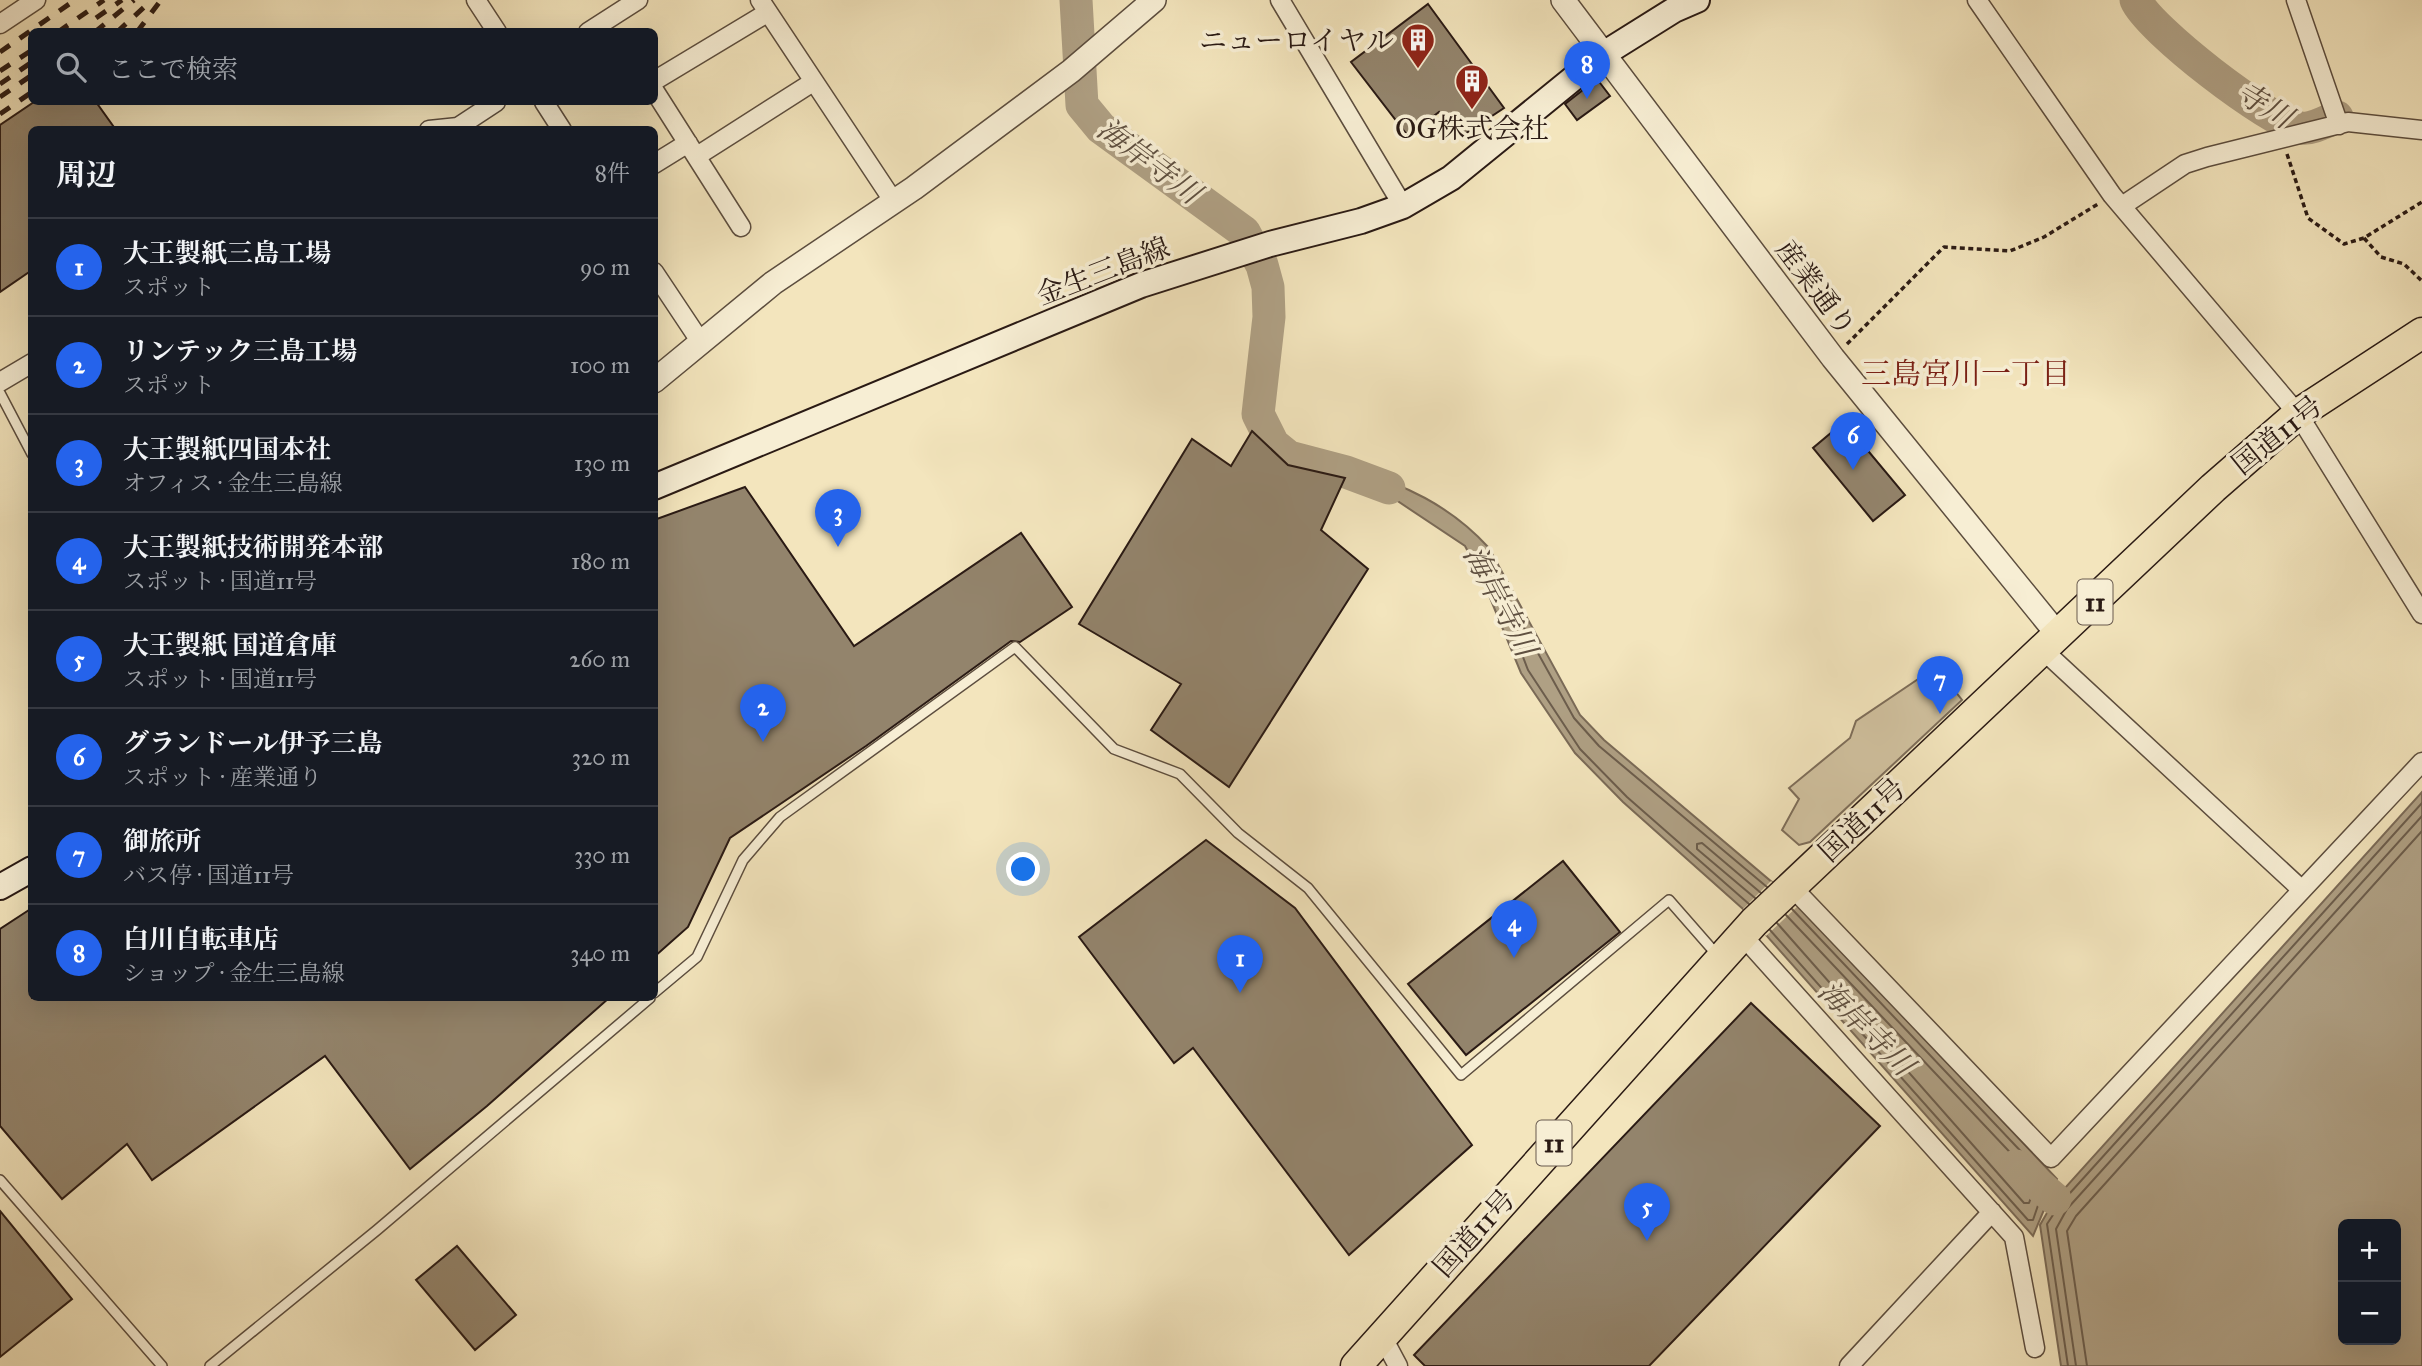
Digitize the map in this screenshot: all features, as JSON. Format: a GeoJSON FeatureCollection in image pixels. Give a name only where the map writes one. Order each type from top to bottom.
{"type":"FeatureCollection","features":[{"type":"Feature","properties":{"kind":"highway","name":"国道11号"},"geometry":{"type":"LineString","coordinates":[[1356,1366],[1719,958],[1788,889],[2052,644],[2213,488],[2298,414],[2422,332]]}},
{"type":"Feature","properties":{"kind":"main road","name":"金生三島線"},"geometry":{"type":"LineString","coordinates":[[658,485],[1141,285],[1269,244],[1361,221],[1403,206],[1451,178],[1602,55],[1674,10],[1697,0]]}},
{"type":"Feature","properties":{"kind":"main road"},"geometry":{"type":"LineString","coordinates":[[0,887],[28,871]]}},
{"type":"Feature","properties":{"kind":"street"},"geometry":{"type":"LineString","coordinates":[[0,24],[36,0]]}},
{"type":"Feature","properties":{"kind":"street"},"geometry":{"type":"LineString","coordinates":[[476,0],[494,28]]}},
{"type":"Feature","properties":{"kind":"street"},"geometry":{"type":"LineString","coordinates":[[614,25],[638,0]]}},
{"type":"Feature","properties":{"kind":"street"},"geometry":{"type":"LineString","coordinates":[[658,378],[773,283],[894,202],[1080,64],[1154,0]]}},
{"type":"Feature","properties":{"kind":"street"},"geometry":{"type":"LineString","coordinates":[[1280,0],[1403,206]]}},
{"type":"Feature","properties":{"kind":"street","name":"産業通り"},"geometry":{"type":"LineString","coordinates":[[1563,0],[1602,55],[2052,644]]}},
{"type":"Feature","properties":{"kind":"street"},"geometry":{"type":"LineString","coordinates":[[1977,0],[2117,200],[2298,414],[2422,614]]}},
{"type":"Feature","properties":{"kind":"street"},"geometry":{"type":"LineString","coordinates":[[2296,0],[2336,116],[2348,122],[2422,130]]}},
{"type":"Feature","properties":{"kind":"street"},"geometry":{"type":"LineString","coordinates":[[658,78],[764,6],[894,202]]}},
{"type":"Feature","properties":{"kind":"street"},"geometry":{"type":"LineString","coordinates":[[658,162],[693,149],[813,82]]}},
{"type":"Feature","properties":{"kind":"street"},"geometry":{"type":"LineString","coordinates":[[658,96],[741,228]]}},
{"type":"Feature","properties":{"kind":"street"},"geometry":{"type":"LineString","coordinates":[[461,126],[492,105]]}},
{"type":"Feature","properties":{"kind":"street"},"geometry":{"type":"LineString","coordinates":[[546,105],[559,126]]}},
{"type":"Feature","properties":{"kind":"street"},"geometry":{"type":"LineString","coordinates":[[2117,200],[2185,164],[2283,140],[2336,116]]}},
{"type":"Feature","properties":{"kind":"street"},"geometry":{"type":"LineString","coordinates":[[658,277],[702,344]]}},
{"type":"Feature","properties":{"kind":"street"},"geometry":{"type":"LineString","coordinates":[[0,382],[28,365]]}},
{"type":"Feature","properties":{"kind":"street"},"geometry":{"type":"LineString","coordinates":[[2052,644],[2302,890]]}},
{"type":"Feature","properties":{"kind":"street"},"geometry":{"type":"LineString","coordinates":[[1788,889],[2051,1158],[2422,762]]}},
{"type":"Feature","properties":{"kind":"street"},"geometry":{"type":"LineString","coordinates":[[1748,928],[2014,1237],[2035,1348]]}},
{"type":"Feature","properties":{"kind":"street"},"geometry":{"type":"LineString","coordinates":[[1849,1366],[1992,1212]]}},
{"type":"Feature","properties":{"kind":"street"},"geometry":{"type":"LineString","coordinates":[[1382,1336],[1398,1366]]}},
{"type":"Feature","properties":{"kind":"lane"},"geometry":{"type":"LineString","coordinates":[[0,393],[28,446]]}},
{"type":"Feature","properties":{"kind":"lane"},"geometry":{"type":"LineString","coordinates":[[658,990],[697,957],[743,860],[780,817],[1015,648],[1114,749],[1180,774],[1238,833],[1308,888],[1461,1075],[1669,900],[1719,958]]}},
{"type":"Feature","properties":{"kind":"lane"},"geometry":{"type":"LineString","coordinates":[[210,1366],[377,1230],[646,1001]]}},
{"type":"Feature","properties":{"kind":"lane"},"geometry":{"type":"LineString","coordinates":[[0,1180],[162,1366]]}},
{"type":"Feature","properties":{"kind":"path"},"geometry":{"type":"LineString","coordinates":[[2283,140],[2308,218],[2344,244],[2364,239],[2422,202]]}},
{"type":"Feature","properties":{"kind":"path"},"geometry":{"type":"LineString","coordinates":[[1833,358],[1944,247],[2010,251],[2117,200]]}},
{"type":"Feature","properties":{"kind":"path"},"geometry":{"type":"LineString","coordinates":[[2364,239],[2381,257],[2404,264],[2422,281]]}},
{"type":"Feature","properties":{"kind":"shaded area"},"geometry":{"type":"Polygon","coordinates":[[[1936,667],[1962,700],[1810,842],[1799,845],[1782,830],[1799,799],[1789,788],[1850,738],[1856,721],[1936,667]]]}},
{"type":"Feature","properties":{"kind":"water"},"geometry":{"type":"Polygon","coordinates":[[[1349,469],[1388,481],[1425,498],[1459,520],[1489,548],[1580,715],[1604,740],[1799,905],[2057,1179],[2033,1236],[1743,909],[1623,802],[1575,753],[1521,673],[1481,576],[1465,546],[1396,500],[1345,486],[1349,469]]]}},
{"type":"Feature","properties":{"kind":"water"},"geometry":{"type":"Polygon","coordinates":[[[2422,792],[2422,1366],[2061,1366],[2040,1225],[2055,1199],[2422,792]]]}},
{"type":"Feature","properties":{"kind":"pier"},"geometry":{"type":"Polygon","coordinates":[[[1771,881],[1799,905],[1766,936],[1743,909],[1771,881]]]}},
{"type":"Feature","properties":{"kind":"building","name":"ニューロイヤル"},"geometry":{"type":"Polygon","coordinates":[[[1428,4],[1504,108],[1457,139],[1439,112],[1408,136],[1351,62],[1428,4]]]}},
{"type":"Feature","properties":{"kind":"building"},"geometry":{"type":"Polygon","coordinates":[[[1597,79],[1610,96],[1577,120],[1565,104],[1597,79]]]}},
{"type":"Feature","properties":{"kind":"building"},"geometry":{"type":"Polygon","coordinates":[[[30,105],[98,105],[113,126],[28,126],[28,273],[0,292],[0,125],[30,105]]]}},
{"type":"Feature","properties":{"kind":"building"},"geometry":{"type":"Polygon","coordinates":[[[1844,422],[1905,495],[1873,521],[1813,448],[1844,422]]]}},
{"type":"Feature","properties":{"kind":"building"},"geometry":{"type":"Polygon","coordinates":[[[1252,431],[1288,465],[1345,478],[1321,530],[1368,569],[1229,787],[1151,730],[1181,684],[1079,624],[1192,439],[1231,466],[1252,431]]]}},
{"type":"Feature","properties":{"kind":"building"},"geometry":{"type":"Polygon","coordinates":[[[745,487],[854,646],[1021,533],[1072,607],[1020,642],[1011,641],[866,746],[730,838],[688,927],[658,953],[658,519],[745,487]]]}},
{"type":"Feature","properties":{"kind":"building"},"geometry":{"type":"Polygon","coordinates":[[[1206,840],[1295,908],[1472,1145],[1349,1255],[1193,1048],[1174,1063],[1079,937],[1206,840]]]}},
{"type":"Feature","properties":{"kind":"building"},"geometry":{"type":"Polygon","coordinates":[[[1563,861],[1620,932],[1466,1055],[1408,984],[1563,861]]]}},
{"type":"Feature","properties":{"kind":"building"},"geometry":{"type":"Polygon","coordinates":[[[28,911],[28,1001],[606,1001],[487,1106],[410,1169],[325,1056],[152,1180],[127,1144],[62,1199],[0,1126],[0,929],[28,911]]]}},
{"type":"Feature","properties":{"kind":"building"},"geometry":{"type":"Polygon","coordinates":[[[1751,1003],[1880,1126],[1649,1366],[1425,1366],[1414,1355],[1751,1003]]]}},
{"type":"Feature","properties":{"kind":"building"},"geometry":{"type":"Polygon","coordinates":[[[0,1211],[72,1299],[0,1357],[0,1211]]]}},
{"type":"Feature","properties":{"kind":"building"},"geometry":{"type":"Polygon","coordinates":[[[457,1246],[516,1315],[475,1350],[416,1280],[457,1246]]]}},
{"type":"Feature","properties":{"kind":"waterway","name":"海岸寺川"},"geometry":{"type":"LineString","coordinates":[[1076,0],[1082,105],[1101,128],[1244,232],[1262,265],[1268,287],[1269,317],[1258,414],[1273,444],[1289,457],[1346,472],[1389,488]]}},
{"type":"Feature","properties":{"kind":"waterway","name":"寺川"},"geometry":{"type":"LineString","coordinates":[[2136,0],[2145,14],[2185,52],[2264,110],[2301,128],[2337,117]]}},
{"type":"Feature","properties":{"kind":"waterway","name":"海岸寺川"},"geometry":{"type":"LineString","coordinates":[[2016,1166],[2055,1199]]}},
{"type":"Feature","properties":{"kind":"railway"},"geometry":{"type":"LineString","coordinates":[[35,28],[75,0]]}},
{"type":"Feature","properties":{"kind":"railway"},"geometry":{"type":"LineString","coordinates":[[64,28],[104,0]]}},
{"type":"Feature","properties":{"kind":"railway"},"geometry":{"type":"LineString","coordinates":[[96,18],[122,0]]}},
{"type":"Feature","properties":{"kind":"railway"},"geometry":{"type":"LineString","coordinates":[[100,28],[134,0]]}},
{"type":"Feature","properties":{"kind":"railway"},"geometry":{"type":"LineString","coordinates":[[121,28],[152,0]]}},
{"type":"Feature","properties":{"kind":"railway"},"geometry":{"type":"LineString","coordinates":[[140,28],[161,0]]}},
{"type":"Feature","properties":{"kind":"railway"},"geometry":{"type":"LineString","coordinates":[[0,52],[28,33]]}},
{"type":"Feature","properties":{"kind":"railway"},"geometry":{"type":"LineString","coordinates":[[0,71],[28,53]]}},
{"type":"Feature","properties":{"kind":"railway"},"geometry":{"type":"LineString","coordinates":[[0,84],[28,65]]}},
{"type":"Feature","properties":{"kind":"railway"},"geometry":{"type":"LineString","coordinates":[[0,97],[28,78]]}},
{"type":"Feature","properties":{"kind":"railway"},"geometry":{"type":"LineString","coordinates":[[0,114],[28,95]]}},
{"type":"Feature","properties":{"kind":"place","name":"ニューロイヤル"},"geometry":{"type":"Point","coordinates":[1418,70]}},
{"type":"Feature","properties":{"kind":"place","name":"白川自転車店"},"geometry":{"type":"Point","coordinates":[1587,99]}},
{"type":"Feature","properties":{"kind":"place","name":"OG株式会社"},"geometry":{"type":"Point","coordinates":[1472,111]}},
{"type":"Feature","properties":{"kind":"place","name":"グランドール伊予三島"},"geometry":{"type":"Point","coordinates":[1853,470]}},
{"type":"Feature","properties":{"kind":"place","name":"大王製紙四国本社"},"geometry":{"type":"Point","coordinates":[838,547]}},
{"type":"Feature","properties":{"kind":"place","name":"御旅所"},"geometry":{"type":"Point","coordinates":[1940,714]}},
{"type":"Feature","properties":{"kind":"place","name":"リンテック三島工場"},"geometry":{"type":"Point","coordinates":[763,742]}},
{"type":"Feature","properties":{"kind":"place","name":"大王製紙技術開発本部"},"geometry":{"type":"Point","coordinates":[1514,958]}},
{"type":"Feature","properties":{"kind":"place","name":"大王製紙三島工場"},"geometry":{"type":"Point","coordinates":[1240,993]}},
{"type":"Feature","properties":{"kind":"place","name":"大王製紙 国道倉庫"},"geometry":{"type":"Point","coordinates":[1647,1241]}},
{"type":"Feature","properties":{"kind":"district","name":"三島宮川一丁目"},"geometry":{"type":"Point","coordinates":[1966,374]}}]}
